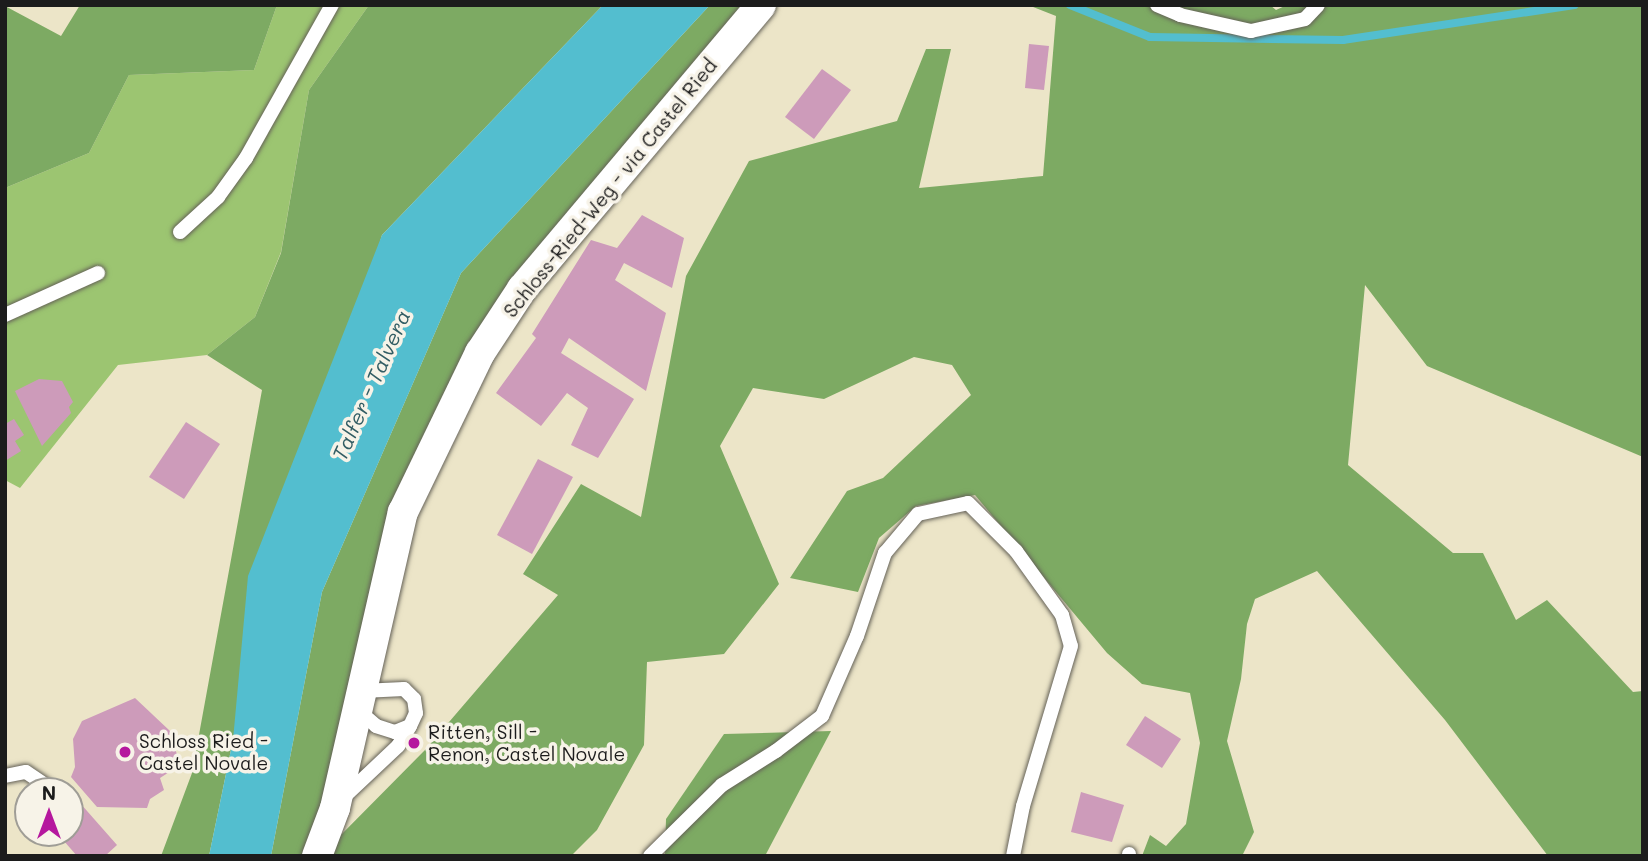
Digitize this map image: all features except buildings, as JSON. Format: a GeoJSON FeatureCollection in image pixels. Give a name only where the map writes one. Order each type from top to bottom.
{"type":"FeatureCollection","features":[{"type":"Feature","properties":{"kind":"street","name":"Schloss-Ried-Weg - via Castel Ried"},"geometry":{"type":"LineString","coordinates":[[317,856],[335,808],[403,512],[480,353],[522,289],[761,5]]}},
{"type":"Feature","properties":{"kind":"lane"},"geometry":{"type":"LineString","coordinates":[[180,232],[218,197],[246,158],[332,5]]}},
{"type":"Feature","properties":{"kind":"lane"},"geometry":{"type":"LineString","coordinates":[[1157,5],[1180,15],[1251,31],[1305,19],[1318,5]]}},
{"type":"Feature","properties":{"kind":"lane"},"geometry":{"type":"LineString","coordinates":[[5,315],[98,273]]}},
{"type":"Feature","properties":{"kind":"lane"},"geometry":{"type":"LineString","coordinates":[[650,856],[722,785],[776,751],[822,716],[857,636],[885,553],[918,514],[968,503],[1016,551],[1062,615],[1071,646],[1023,806],[1013,856]]}},
{"type":"Feature","properties":{"kind":"lane"},"geometry":{"type":"LineString","coordinates":[[335,808],[359,780],[398,746],[410,726],[416,713],[414,699],[404,689],[360,701],[376,726],[395,732],[410,726]]}},
{"type":"Feature","properties":{"kind":"lane"},"geometry":{"type":"LineString","coordinates":[[5,776],[26,772],[33,777]]}},
{"type":"Feature","properties":{"kind":"green space"},"geometry":{"type":"Polygon","coordinates":[[[80,5],[277,5],[254,70],[129,75],[89,153],[5,188],[5,6],[61,36],[80,5]]]}},
{"type":"Feature","properties":{"kind":"green space"},"geometry":{"type":"Polygon","coordinates":[[[277,5],[369,5],[309,90],[281,252],[255,317],[207,355],[118,365],[20,488],[5,480],[5,188],[89,153],[129,75],[254,70],[277,5]]]}},
{"type":"Feature","properties":{"kind":"green space"},"geometry":{"type":"Polygon","coordinates":[[[369,5],[603,5],[382,235],[233,740],[209,856],[161,856],[192,773],[262,390],[207,355],[255,317],[281,253],[309,90],[369,5]]]}},
{"type":"Feature","properties":{"kind":"green space"},"geometry":{"type":"Polygon","coordinates":[[[710,5],[747,5],[463,361],[340,756],[305,856],[271,856],[322,592],[461,273],[710,5]]]}},
{"type":"Feature","properties":{"kind":"green space"},"geometry":{"type":"Polygon","coordinates":[[[1028,5],[1270,5],[1276,10],[1287,5],[1643,5],[1643,457],[1427,366],[1365,285],[1348,465],[1453,553],[1483,553],[1516,620],[1547,600],[1633,692],[1643,691],[1643,856],[1548,856],[1445,720],[1317,571],[1255,599],[1247,624],[1241,679],[1227,741],[1254,832],[1242,856],[1142,856],[1150,835],[1166,846],[1186,824],[1200,743],[1190,693],[1142,684],[1107,653],[975,495],[916,506],[879,538],[858,592],[790,578],[847,491],[883,478],[971,395],[952,365],[914,357],[824,399],[753,388],[720,446],[779,584],[724,654],[647,662],[644,745],[597,830],[571,856],[328,856],[334,842],[425,750],[558,595],[523,574],[581,484],[641,517],[686,276],[749,161],[897,121],[926,49],[951,49],[919,188],[1043,176],[1056,16],[1028,5]]]}},
{"type":"Feature","properties":{"kind":"green space"},"geometry":{"type":"Polygon","coordinates":[[[831,731],[765,856],[665,856],[666,819],[724,734],[831,731]]]}},
{"type":"Feature","properties":{"kind":"water","name":"Talfer - Talvera"},"geometry":{"type":"Polygon","coordinates":[[[603,5],[710,5],[461,273],[322,592],[271,856],[209,856],[233,740],[248,576],[382,235],[603,5]]]}},
{"type":"Feature","properties":{"kind":"waterway"},"geometry":{"type":"LineString","coordinates":[[1070,5],[1150,37],[1343,40],[1574,5]]}},
{"type":"Feature","properties":{"kind":"place","name":"Ritten, Sill - Renon, Castel Novale"},"geometry":{"type":"Point","coordinates":[414,743]}},
{"type":"Feature","properties":{"kind":"place","name":"Schloss Ried - Castel Novale"},"geometry":{"type":"Point","coordinates":[125,752]}}]}
